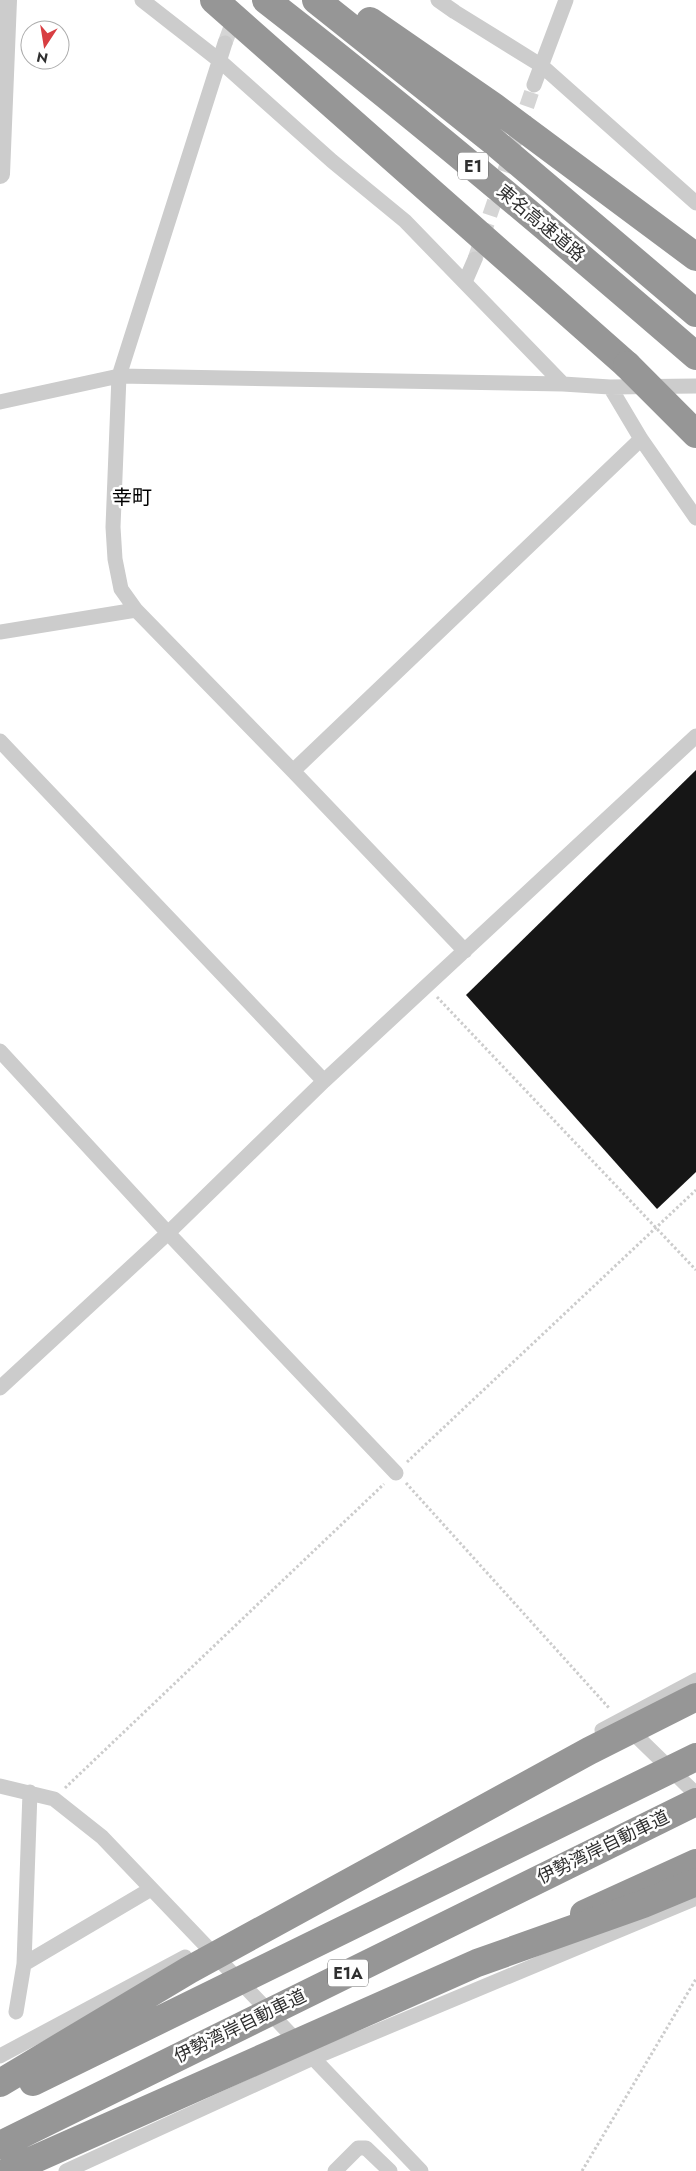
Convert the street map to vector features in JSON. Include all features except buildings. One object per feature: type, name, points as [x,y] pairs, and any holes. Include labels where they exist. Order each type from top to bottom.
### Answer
[{"type":"highway","points":[[214,0],[627,366],[696,434]]},
{"type":"highway","name":"東名高速道路","points":[[266,0],[364,76],[458,153],[696,356]]},
{"type":"highway","name":"東名高速道路","points":[[316,0],[493,141],[696,313]]},
{"type":"highway","points":[[340,0],[493,106],[696,257]]},
{"type":"highway","points":[[589,1751],[696,1686]]},
{"type":"highway","points":[[0,2083],[189,1970],[589,1751],[696,1697]]},
{"type":"highway","name":"E1A","points":[[0,2098],[696,1756]]},
{"type":"highway","name":"伊勢湾岸自動車道","points":[[0,2145],[696,1802]]},
{"type":"highway","points":[[8,2171],[696,1863]]},
{"type":"highway","points":[[476,1963],[643,1904],[696,1882]]},
{"type":"street","points":[[0,174],[7,0]]},
{"type":"street","points":[[142,0],[220,62],[332,161],[404,221],[563,384]]},
{"type":"street","points":[[438,0],[454,12],[542,66],[696,203]]},
{"type":"street","points":[[534,85],[566,0]]},
{"type":"street","points":[[225,43],[119,376],[113,527],[114,551],[121,589],[136,610],[465,951]]},
{"type":"street","points":[[465,282],[475,259]]},
{"type":"street","points":[[0,402],[119,376],[563,384],[610,387],[696,386]]},
{"type":"street","points":[[610,387],[641,439],[696,518]]},
{"type":"street","points":[[293,771],[641,439]]},
{"type":"street","points":[[0,632],[136,610]]},
{"type":"street","points":[[0,1388],[168,1233],[324,1081],[696,736]]},
{"type":"street","points":[[0,741],[324,1081]]},
{"type":"street","points":[[0,1051],[168,1233],[396,1472]]},
{"type":"street","points":[[0,2056],[696,1680]]},
{"type":"street","points":[[620,1720],[696,1794]]},
{"type":"street","points":[[0,1786],[54,1799],[102,1838],[421,2171]]},
{"type":"street","points":[[16,2012],[24,1964],[30,1792]]},
{"type":"street","points":[[24,1964],[151,1889]]},
{"type":"street","points":[[66,2171],[313,2058],[696,1898]]},
{"type":"street","points":[[335,2171],[358,2148],[366,2148],[390,2171]]},
{"type":"path","points":[[427,987],[696,1270]]},
{"type":"path","points":[[54,1799],[396,1472],[696,1190]]},
{"type":"path","points":[[396,1472],[620,1720]]},
{"type":"path","points":[[582,2171],[696,1979]]},
{"type":"tunnel","points":[[225,43],[241,0]]},
{"type":"tunnel","points":[[475,259],[534,85]]},
{"type":"district","name":"幸町","points":[[132,497]]}]
